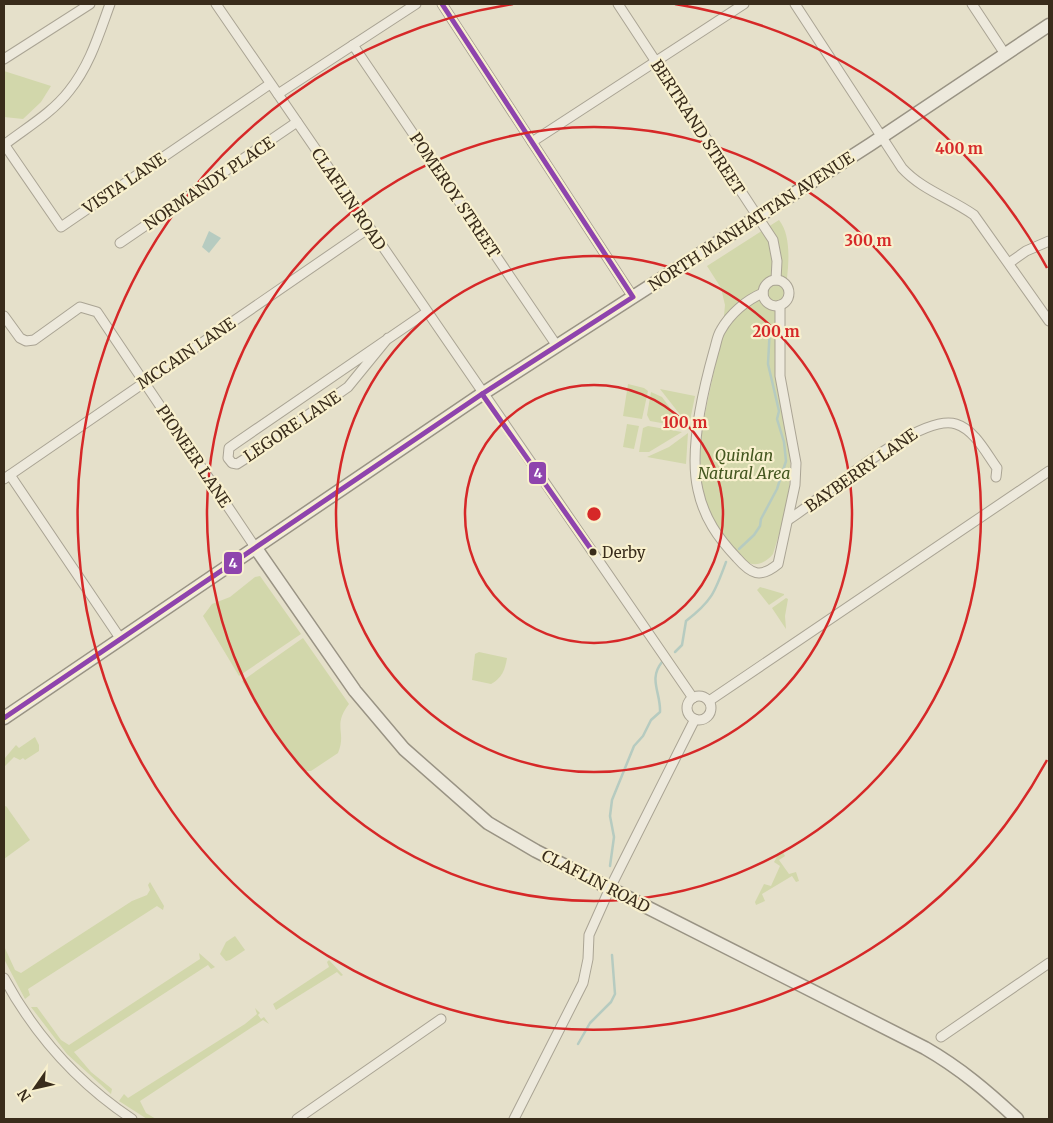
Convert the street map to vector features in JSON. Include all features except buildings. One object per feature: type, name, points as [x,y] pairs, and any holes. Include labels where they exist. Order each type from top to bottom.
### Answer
[{"type":"street","points":[[4,59],[90,4]]},
{"type":"street","points":[[4,145],[32,125],[69,91],[94,51],[110,4]]},
{"type":"street","name":"CLAFLIN ROAD","points":[[216,4],[482,394],[693,698]]},
{"type":"street","points":[[278,94],[416,4]]},
{"type":"street","points":[[442,4],[633,297]]},
{"type":"street","name":"BERTRAND STREET","points":[[618,4],[773,240],[777,261],[776,280]]},
{"type":"street","points":[[532,142],[744,4]]},
{"type":"street","points":[[795,4],[907,174],[922,186],[961,205],[974,215],[1049,321]]},
{"type":"street","points":[[972,4],[1005,54]]},
{"type":"street","name":"NORTH MANHATTAN AVENUE","points":[[4,718],[482,394],[882,136],[1049,25]]},
{"type":"street","name":"POMEROY STREET","points":[[354,45],[557,346]]},
{"type":"street","name":"VISTA LANE","points":[[4,145],[60,227],[270,84]]},
{"type":"street","name":"NORMANDY PLACE","points":[[120,243],[297,122]]},
{"type":"street","name":"MCCAIN LANE","points":[[7,477],[369,228]]},
{"type":"street","points":[[1008,263],[1026,251],[1049,241]]},
{"type":"street","points":[[763,293],[769,304],[780,305],[786,300],[788,292],[785,284],[776,280],[766,285],[763,293],[743,305],[720,330],[708,376],[695,449],[695,468],[698,491],[713,530],[747,569],[764,573],[778,564],[795,485],[796,463],[780,376],[780,305]]},
{"type":"street","name":"PIONEER LANE","points":[[4,316],[20,338],[26,341],[34,340],[80,307],[97,312],[255,547]]},
{"type":"street","name":"LEGORE LANE","points":[[388,338],[348,387],[237,464],[232,463],[228,458],[229,448],[388,338],[426,312]]},
{"type":"street","name":"BAYBERRY LANE","points":[[788,520],[886,450],[934,424],[957,424],[973,436],[997,468],[996,477]]},
{"type":"street","points":[[709,701],[1049,472]]},
{"type":"street","points":[[7,477],[120,638]]},
{"type":"street","name":"CLAFLIN ROAD","points":[[255,547],[355,691],[404,749],[488,823],[610,888],[926,1048],[952,1063],[984,1088],[1017,1119]]},
{"type":"street","points":[[700,696],[709,701],[712,707],[709,715],[704,719],[695,719],[689,714],[688,709],[693,698],[700,696]]},
{"type":"street","points":[[514,1119],[583,983],[588,959],[589,936],[610,888],[695,719]]},
{"type":"street","points":[[941,1037],[1049,963]]},
{"type":"street","points":[[4,978],[20,1007],[59,1056],[94,1091],[132,1119]]},
{"type":"street","points":[[298,1119],[441,1019]]},
{"type":"green space","points":[[4,71],[51,86],[41,102],[23,119],[4,117]]},
{"type":"green space","name":"Quinlan Natural Area","points":[[779,220],[785,232],[788,247],[788,264],[775,351],[775,365],[778,392],[789,446],[790,472],[788,496],[773,554],[759,564],[751,564],[744,559],[720,530],[706,500],[701,470],[701,438],[725,305],[721,288],[707,266]]},
{"type":"green space","points":[[628,384],[644,388],[648,391],[642,419],[623,416]]},
{"type":"green space","points":[[660,389],[695,396],[689,426]]},
{"type":"green space","points":[[651,392],[662,397],[684,427],[650,421],[647,415]]},
{"type":"green space","points":[[627,424],[639,426],[634,449],[623,447]]},
{"type":"green space","points":[[648,426],[682,432],[649,452],[639,452],[643,428]]},
{"type":"green space","points":[[688,433],[686,464],[647,457],[669,447]]},
{"type":"green space","points":[[260,576],[301,634],[239,676],[203,616],[212,604],[230,597],[255,577]]},
{"type":"green space","points":[[760,587],[784,595],[769,605],[757,590]]},
{"type":"green space","points":[[786,598],[788,599],[785,616],[786,629],[772,608]]},
{"type":"green space","points":[[303,638],[349,704],[341,718],[341,740],[338,753],[311,771],[303,771],[299,767],[242,681]]},
{"type":"green space","points":[[479,652],[507,658],[502,673],[491,684],[472,680],[475,654]]},
{"type":"green space","points":[[35,737],[39,745],[39,751],[25,760],[14,757],[4,767],[4,757],[16,745],[19,748]]},
{"type":"green space","points":[[6,806],[30,840],[4,859],[4,807]]},
{"type":"green space","points":[[783,852],[785,856],[779,860],[789,874],[796,872],[799,881],[796,882],[792,876],[762,894],[765,901],[756,905],[755,902],[764,884],[771,886],[780,866],[774,862],[779,853]]},
{"type":"green space","points":[[150,882],[164,906],[163,910],[157,906],[28,989],[30,995],[25,999],[4,959],[4,946],[15,970],[21,973],[132,901],[147,895],[150,890],[148,885]]},
{"type":"green space","points":[[235,936],[245,950],[226,961],[220,954],[226,942]]},
{"type":"green space","points":[[199,953],[215,967],[211,969],[208,965],[74,1052],[91,1072],[112,1089],[111,1094],[67,1054],[31,1007],[37,1007],[61,1040],[69,1045],[200,959]]},
{"type":"green space","points":[[329,960],[343,975],[341,976],[337,972],[276,1010],[273,1004],[329,967],[327,962]]},
{"type":"green space","points":[[255,1008],[260,1013],[258,1015],[261,1019],[264,1017],[269,1024],[263,1020],[140,1101],[146,1113],[156,1119],[147,1119],[119,1101],[124,1094],[128,1098],[245,1024],[257,1014]]},
{"type":"shaded area","points":[[209,231],[221,238],[209,253],[202,247]]},
{"type":"waterway","points":[[739,549],[754,535],[760,526],[761,519],[777,489],[786,461],[784,442],[777,419],[779,411],[768,364],[770,326]]},
{"type":"waterway","points":[[675,652],[682,645],[686,621],[702,608],[712,595],[726,562]]},
{"type":"waterway","points":[[610,866],[614,837],[610,816],[612,800],[634,746],[643,736],[651,720],[660,712],[655,680],[658,668],[662,662]]},
{"type":"waterway","points":[[578,1044],[590,1023],[611,1002],[615,994],[612,955]]},
{"type":"transit line","name":"4","points":[[4,718],[482,394],[633,297],[442,4]]},
{"type":"transit line","name":"4","points":[[482,394],[593,552]]},
{"type":"place","name":"Derby","points":[[593,552]]}]
